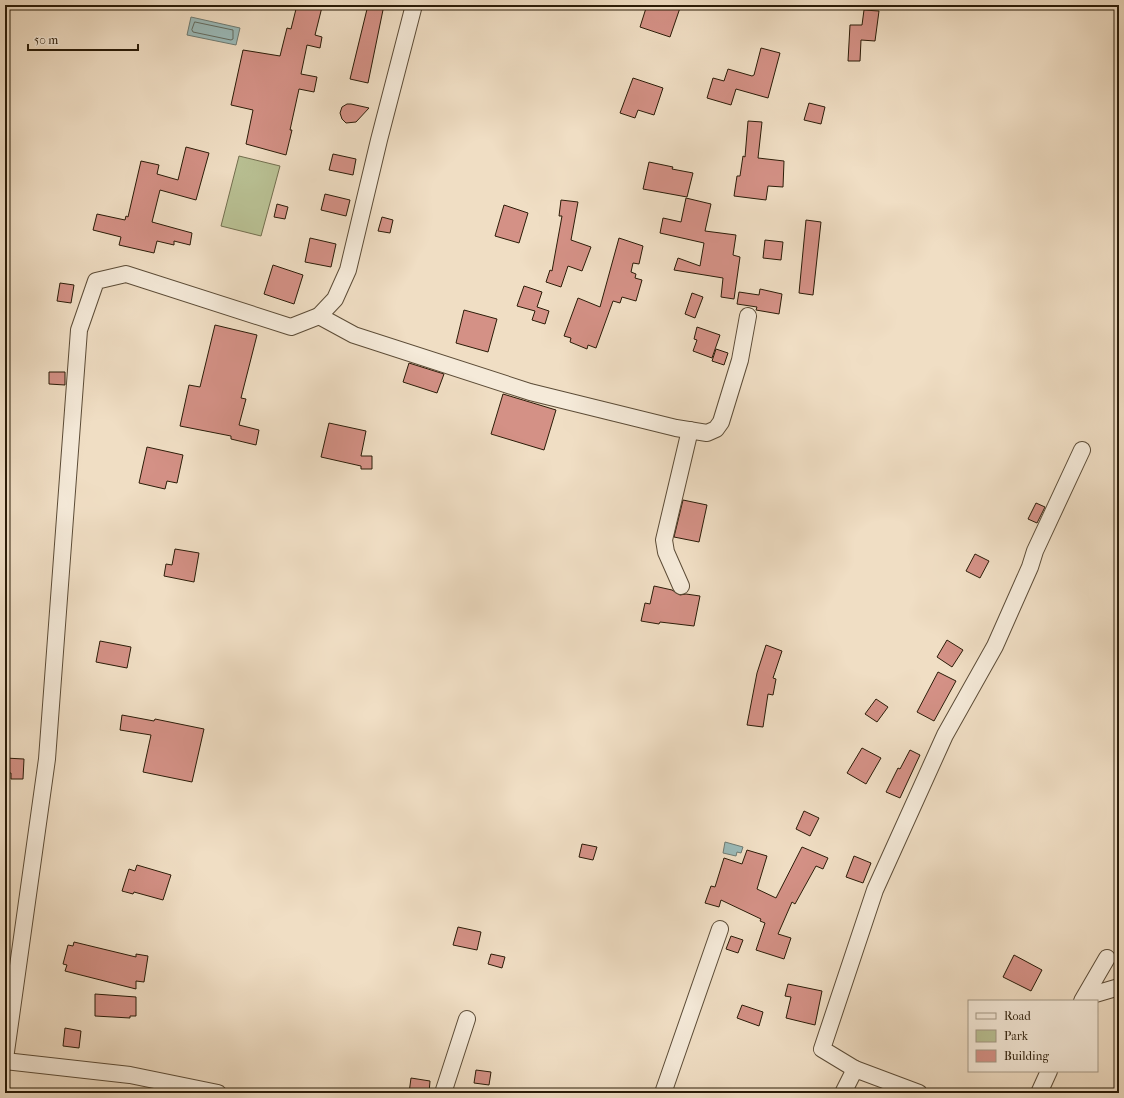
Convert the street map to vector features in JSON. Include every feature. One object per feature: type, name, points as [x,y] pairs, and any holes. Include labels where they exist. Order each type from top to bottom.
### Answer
[{"type":"street","points":[[218,1093],[130,1075],[5,1060],[47,759],[79,330],[96,281],[126,274],[291,327],[319,316],[335,299],[348,270],[379,140],[414,5]]},
{"type":"street","points":[[319,316],[354,335],[530,392],[707,433],[716,430],[721,422],[740,360],[748,316]]},
{"type":"street","points":[[681,586],[666,552],[664,540],[690,430]]},
{"type":"street","points":[[919,1093],[855,1069],[822,1049],[875,890],[945,735],[995,646],[1030,567],[1035,550],[1082,450]]},
{"type":"street","points":[[663,1093],[720,929]]},
{"type":"street","points":[[1084,999],[1107,958]]},
{"type":"street","points":[[1084,999],[1119,987]]},
{"type":"street","points":[[443,1093],[468,1019]]},
{"type":"street","points":[[844,1093],[855,1069]]},
{"type":"street","points":[[1039,1093],[1049,1072]]},
{"type":"green space","points":[[239,156],[280,166],[261,236],[221,226]]},
{"type":"water","points":[[191,17],[240,28],[236,45],[187,35]]},
{"type":"water","points":[[725,842],[743,847],[741,853],[737,852],[736,856],[723,853]]},
{"type":"building","points":[[297,5],[322,7],[315,35],[322,37],[320,48],[307,45],[301,74],[317,77],[314,92],[299,89],[286,155],[246,144],[253,110],[231,105],[243,50],[280,56],[287,28],[291,29]]},
{"type":"building","points":[[368,5],[384,5],[368,83],[350,79]]},
{"type":"building","points":[[647,5],[681,5],[670,37],[640,27]]},
{"type":"building","points":[[864,10],[879,11],[875,41],[861,40],[860,61],[848,61],[850,25],[862,25]]},
{"type":"building","points":[[761,48],[780,53],[768,98],[736,89],[731,105],[707,98],[713,78],[724,81],[728,69],[752,76],[754,75]]},
{"type":"building","points":[[633,78],[663,88],[654,115],[638,110],[635,118],[620,113]]},
{"type":"building","points":[[809,103],[825,107],[821,124],[804,120]]},
{"type":"building","points":[[347,104],[369,108],[356,122],[346,123],[342,119],[340,113],[342,107]]},
{"type":"building","points":[[748,121],[762,122],[758,158],[784,161],[783,187],[768,186],[766,200],[734,196],[737,176],[740,176],[743,156],[745,157]]},
{"type":"building","points":[[186,147],[209,153],[196,200],[160,190],[152,222],[192,233],[190,245],[174,241],[174,245],[157,241],[154,253],[119,245],[121,237],[93,230],[97,214],[125,220],[126,216],[128,217],[141,161],[159,165],[157,174],[178,180]]},
{"type":"building","points":[[333,154],[356,159],[353,175],[329,170]]},
{"type":"building","points":[[649,162],[673,167],[672,169],[693,173],[687,197],[643,189]]},
{"type":"building","points":[[325,194],[350,200],[346,216],[321,210]]},
{"type":"building","points":[[686,198],[711,204],[705,231],[736,235],[733,255],[740,257],[734,299],[721,297],[723,278],[674,270],[678,258],[700,266],[704,243],[660,233],[663,218],[681,222]]},
{"type":"building","points":[[561,200],[578,202],[571,240],[591,247],[582,271],[568,266],[561,287],[546,282],[550,270],[552,271],[562,216],[559,216]]},
{"type":"building","points":[[277,204],[288,207],[285,219],[274,217]]},
{"type":"building","points":[[504,205],[528,213],[519,243],[495,236]]},
{"type":"building","points":[[382,217],[393,220],[390,233],[378,231]]},
{"type":"building","points":[[806,220],[821,222],[813,295],[799,293]]},
{"type":"building","points":[[310,238],[336,244],[331,267],[305,262]]},
{"type":"building","points":[[619,238],[643,246],[639,264],[633,263],[631,272],[636,274],[635,278],[642,280],[636,301],[622,297],[620,303],[613,301],[596,348],[588,345],[587,349],[570,342],[571,338],[564,336],[578,298],[600,307]]},
{"type":"building","points":[[765,240],[783,242],[781,260],[763,258]]},
{"type":"building","points":[[273,265],[303,275],[294,304],[264,294]]},
{"type":"building","points":[[60,283],[74,285],[71,303],[57,301]]},
{"type":"building","points":[[524,286],[542,292],[537,307],[549,311],[545,324],[532,320],[535,311],[517,306]]},
{"type":"building","points":[[760,289],[782,294],[779,314],[756,310],[757,307],[737,304],[739,292],[759,295]]},
{"type":"building","points":[[692,293],[703,297],[695,318],[685,314]]},
{"type":"building","points":[[464,310],[497,319],[488,352],[456,343]]},
{"type":"building","points":[[215,325],[257,335],[241,398],[246,399],[239,425],[259,430],[256,445],[231,439],[231,436],[180,426],[189,385],[200,387]]},
{"type":"building","points":[[697,327],[720,335],[712,358],[693,351],[697,340],[694,339]]},
{"type":"building","points":[[716,349],[728,353],[724,365],[712,361]]},
{"type":"building","points":[[409,363],[444,374],[437,393],[403,382]]},
{"type":"building","points":[[49,372],[65,372],[65,385],[49,384]]},
{"type":"building","points":[[503,394],[556,410],[544,450],[491,434]]},
{"type":"building","points":[[329,423],[366,431],[361,456],[372,456],[372,469],[361,469],[361,466],[321,457]]},
{"type":"building","points":[[147,447],[183,455],[177,483],[167,481],[165,489],[139,483]]},
{"type":"building","points":[[683,500],[707,505],[699,542],[674,537]]},
{"type":"building","points":[[1036,503],[1045,507],[1037,523],[1028,519]]},
{"type":"building","points":[[175,549],[199,553],[194,582],[164,576],[166,564],[172,565]]},
{"type":"building","points":[[975,554],[989,561],[980,578],[966,571]]},
{"type":"building","points":[[654,586],[672,590],[680,595],[686,594],[700,596],[694,626],[660,622],[659,624],[641,621],[645,603],[650,604]]},
{"type":"building","points":[[947,640],[963,650],[952,667],[937,657]]},
{"type":"building","points":[[100,641],[131,647],[127,668],[96,662]]},
{"type":"building","points":[[766,645],[782,651],[773,678],[776,679],[773,695],[768,694],[763,727],[747,725],[757,673]]},
{"type":"building","points":[[938,672],[956,681],[934,721],[917,712]]},
{"type":"building","points":[[876,699],[888,707],[877,722],[865,714]]},
{"type":"building","points":[[122,715],[154,721],[155,719],[204,729],[192,782],[143,772],[151,735],[120,730]]},
{"type":"building","points":[[862,748],[881,758],[866,784],[847,773]]},
{"type":"building","points":[[910,750],[920,755],[900,798],[886,792],[898,768],[900,769]]},
{"type":"building","points":[[5,758],[24,759],[23,779],[11,779],[11,773],[5,773]]},
{"type":"building","points":[[804,811],[819,818],[810,836],[796,829]]},
{"type":"building","points":[[582,844],[597,847],[593,860],[579,857]]},
{"type":"building","points":[[802,847],[828,858],[823,869],[816,866],[795,904],[792,902],[778,934],[791,938],[784,959],[756,950],[765,923],[760,921],[761,919],[721,900],[719,907],[705,903],[711,886],[715,887],[724,858],[742,864],[747,850],[767,856],[757,889],[776,898]]},
{"type":"building","points":[[854,856],[871,863],[863,883],[846,877]]},
{"type":"building","points":[[137,865],[171,875],[163,900],[134,892],[133,894],[122,891],[129,869],[135,871]]},
{"type":"building","points":[[458,927],[481,932],[477,950],[453,945]]},
{"type":"building","points":[[731,936],[743,940],[738,953],[726,949]]},
{"type":"building","points":[[74,942],[136,957],[136,954],[148,956],[144,982],[136,981],[136,989],[65,971],[67,965],[63,964],[68,945],[73,946]]},
{"type":"building","points":[[491,954],[505,957],[502,968],[488,964]]},
{"type":"building","points":[[1014,955],[1042,970],[1031,991],[1003,977]]},
{"type":"building","points":[[788,984],[822,991],[815,1025],[786,1018],[791,997],[785,996]]},
{"type":"building","points":[[95,994],[136,997],[136,1016],[130,1016],[130,1018],[95,1016]]},
{"type":"building","points":[[742,1005],[763,1012],[759,1026],[737,1018]]},
{"type":"building","points":[[65,1028],[81,1031],[79,1048],[63,1046]]},
{"type":"building","points":[[476,1070],[491,1072],[489,1085],[474,1083]]},
{"type":"building","points":[[411,1078],[430,1081],[429,1093],[409,1093]]}]
